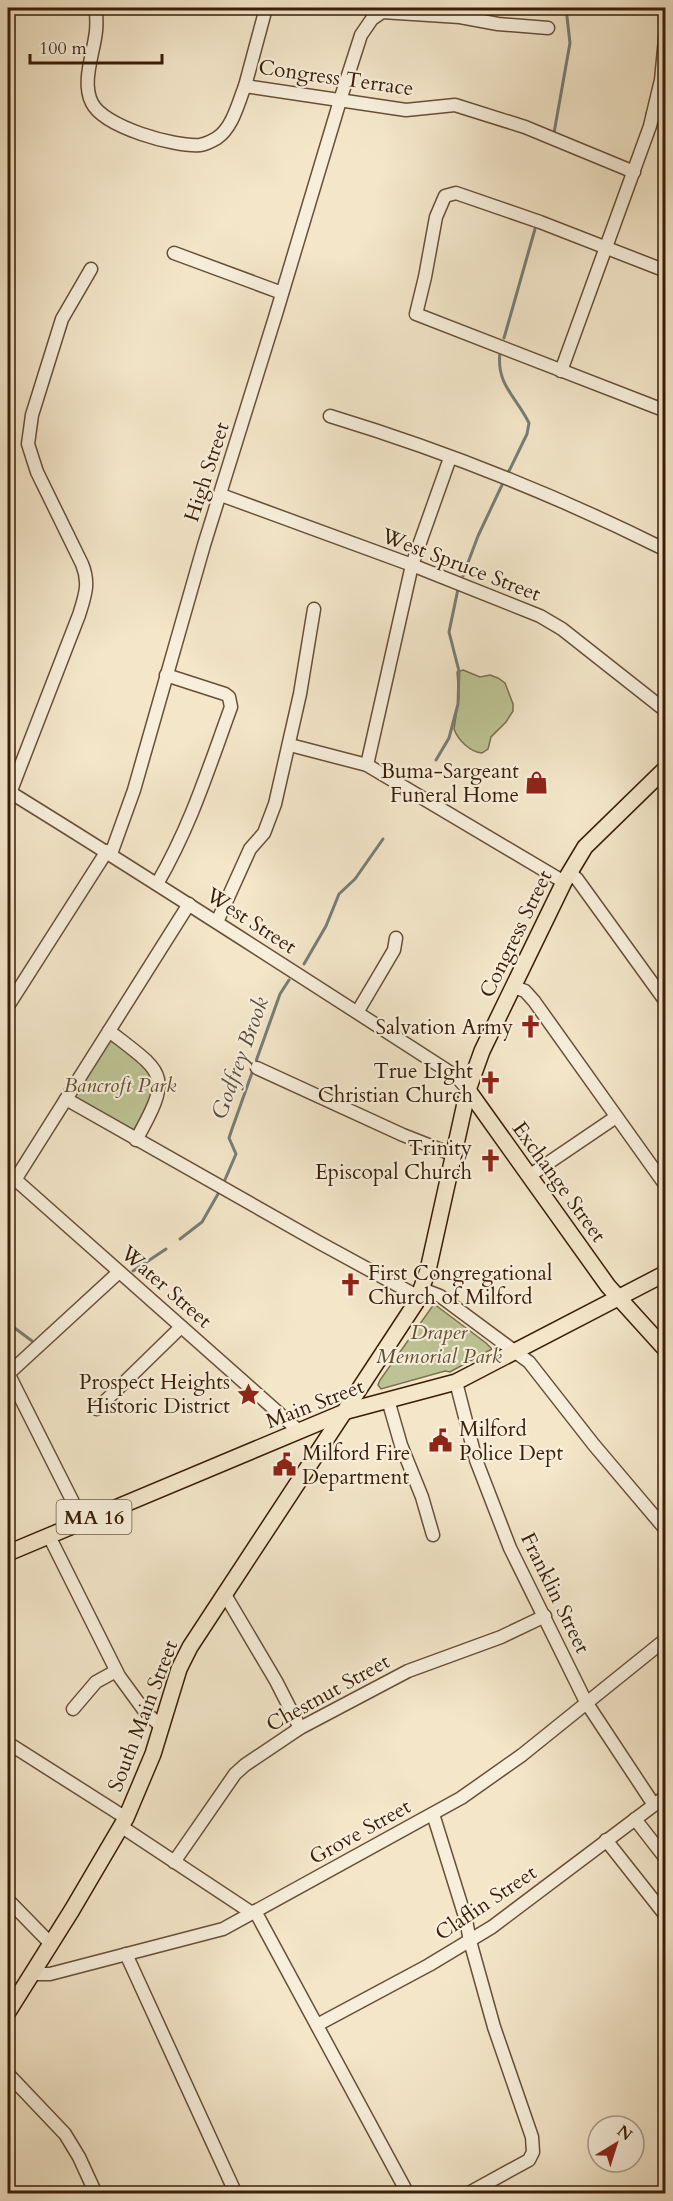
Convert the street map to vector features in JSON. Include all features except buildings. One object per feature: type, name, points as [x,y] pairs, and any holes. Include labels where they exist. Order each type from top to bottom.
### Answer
[{"type":"main road","name":"Congress Street","points":[[346,1410],[421,1293],[468,1090],[482,1051],[566,877],[585,847],[600,830],[666,768]]},
{"type":"main road","name":"Exchange Street","points":[[468,1090],[618,1297],[666,1350]]},
{"type":"main road","name":"Main Street","points":[[8,1554],[346,1410],[456,1382],[666,1273]]},
{"type":"main road","name":"South Main Street","points":[[8,2012],[124,1822],[151,1760],[179,1669],[190,1647],[346,1410]]},
{"type":"street","points":[[96,8],[96,29],[87,91],[96,110],[118,124],[184,145],[203,145],[219,137],[226,129],[245,86]]},
{"type":"street","name":"Congress Terrace","points":[[266,8],[245,86],[405,110],[455,105],[525,127],[634,172]]},
{"type":"street","name":"High Street","points":[[8,1006],[12,989],[109,853],[134,790],[166,675],[362,35],[376,16],[382,12],[464,13]]},
{"type":"street","points":[[464,13],[498,24],[548,28]]},
{"type":"street","points":[[561,371],[634,172],[652,114],[661,80],[666,28]]},
{"type":"street","points":[[652,114],[666,119]]},
{"type":"street","points":[[666,271],[540,222],[456,193],[446,196],[435,216],[416,314],[666,411]]},
{"type":"street","points":[[174,253],[282,293]]},
{"type":"street","points":[[9,792],[80,615],[87,585],[87,575],[37,472],[28,444],[32,415],[62,319],[91,269]]},
{"type":"street","points":[[330,416],[380,431],[595,515],[666,550]]},
{"type":"street","points":[[367,765],[411,565],[450,458]]},
{"type":"street","name":"West Spruce Street","points":[[221,495],[546,618],[666,711]]},
{"type":"street","points":[[217,922],[250,849],[264,833],[268,824],[290,744],[311,637],[314,609]]},
{"type":"street","points":[[157,884],[182,839],[198,802],[231,707],[229,697],[225,694],[166,675]]},
{"type":"street","points":[[290,744],[367,765],[566,877],[577,879],[666,1002]]},
{"type":"street","name":"West Street","points":[[9,792],[358,1011],[457,1077],[468,1090]]},
{"type":"street","points":[[11,1177],[66,1099],[189,904]]},
{"type":"street","points":[[358,1011],[394,950],[396,938]]},
{"type":"street","points":[[514,987],[525,991],[534,1000],[666,1186]]},
{"type":"street","points":[[109,1030],[149,1062],[159,1080],[158,1096],[136,1140]]},
{"type":"street","points":[[257,1068],[403,1135],[454,1155]]},
{"type":"street","points":[[66,1099],[136,1140],[421,1293],[440,1296],[529,1362],[594,1445],[666,1530]]},
{"type":"street","points":[[529,1176],[616,1117]]},
{"type":"street","name":"Water Street","points":[[11,1177],[299,1431]]},
{"type":"street","points":[[84,1522],[8,1373],[119,1272]]},
{"type":"street","points":[[97,1409],[182,1326]]},
{"type":"street","name":"Franklin Street","points":[[456,1382],[476,1460],[510,1548],[586,1702],[654,1804]]},
{"type":"street","points":[[388,1400],[401,1445],[422,1497],[433,1535]]},
{"type":"street","points":[[50,1536],[116,1671],[133,1698],[161,1726]]},
{"type":"street","points":[[225,1593],[276,1681],[300,1728]]},
{"type":"street","name":"Chestnut Street","points":[[174,1862],[235,1773],[300,1728],[408,1671],[501,1637],[545,1616]]},
{"type":"street","name":"Grove Street","points":[[32,1974],[46,1974],[217,1931],[254,1912],[433,1814],[494,1776],[666,1640]]},
{"type":"street","points":[[73,1709],[96,1683],[116,1671]]},
{"type":"street","points":[[8,1744],[124,1822],[174,1862],[254,1912],[408,2193]]},
{"type":"street","name":"Claflin Street","points":[[317,2025],[492,1927],[666,1796]]},
{"type":"street","points":[[433,1814],[466,1920],[497,2035],[532,2137],[532,2154],[529,2160],[467,2193]]},
{"type":"street","points":[[635,1819],[666,1859]]},
{"type":"street","points":[[606,1840],[666,1916]]},
{"type":"street","points":[[8,1900],[51,1944]]},
{"type":"street","points":[[126,1954],[236,2193]]},
{"type":"street","points":[[8,2074],[65,2134],[96,2193]]},
{"type":"green space","points":[[463,670],[480,677],[490,675],[498,678],[505,683],[513,704],[513,711],[491,737],[488,749],[482,753],[465,745],[454,729],[459,697],[457,672]]},
{"type":"green space","name":"Bancroft Park","points":[[113,1040],[149,1068],[155,1089],[133,1132],[76,1098],[75,1095],[108,1041]]},
{"type":"green space","name":"Draper Memorial Park","points":[[434,1304],[492,1349],[450,1372],[445,1371],[381,1389],[378,1385],[380,1380]]},
{"type":"waterway","name":"Godfrey Brook","points":[[554,133],[570,43],[566,8]]},
{"type":"waterway","name":"Godfrey Brook","points":[[504,338],[535,229]]},
{"type":"waterway","name":"Godfrey Brook","points":[[500,352],[504,382],[529,423],[527,434],[509,471]]},
{"type":"waterway","name":"Godfrey Brook","points":[[463,576],[478,536],[502,485]]},
{"type":"waterway","name":"Godfrey Brook","points":[[436,760],[449,738],[458,704],[459,671],[449,632],[458,589]]},
{"type":"waterway","name":"Godfrey Brook","points":[[304,964],[326,926],[339,894],[355,879],[383,839]]},
{"type":"waterway","name":"Godfrey Brook","points":[[255,1064],[280,994],[289,980]]},
{"type":"waterway","name":"Godfrey Brook","points":[[224,1182],[236,1154],[229,1138],[253,1070]]},
{"type":"waterway","name":"Godfrey Brook","points":[[180,1239],[202,1222],[218,1194]]},
{"type":"waterway","name":"Godfrey Brook","points":[[133,1271],[166,1249]]},
{"type":"waterway","name":"Godfrey Brook","points":[[8,1323],[32,1341]]},
{"type":"place","name":"Buma-Sargeant Funeral Home","points":[[537,783]]},
{"type":"place","name":"Salvation Army","points":[[531,1027]]},
{"type":"place","name":"True LIght Christian Church","points":[[491,1083]]},
{"type":"place","name":"Trinity Episcopal Church","points":[[490,1160]]},
{"type":"place","name":"First Congregational Church of Milford","points":[[350,1285]]},
{"type":"place","name":"Prospect Heights Historic District","points":[[248,1394]]},
{"type":"place","name":"Milford Police Dept","points":[[441,1441]]},
{"type":"place","name":"Milford Fire Department","points":[[284,1465]]}]
